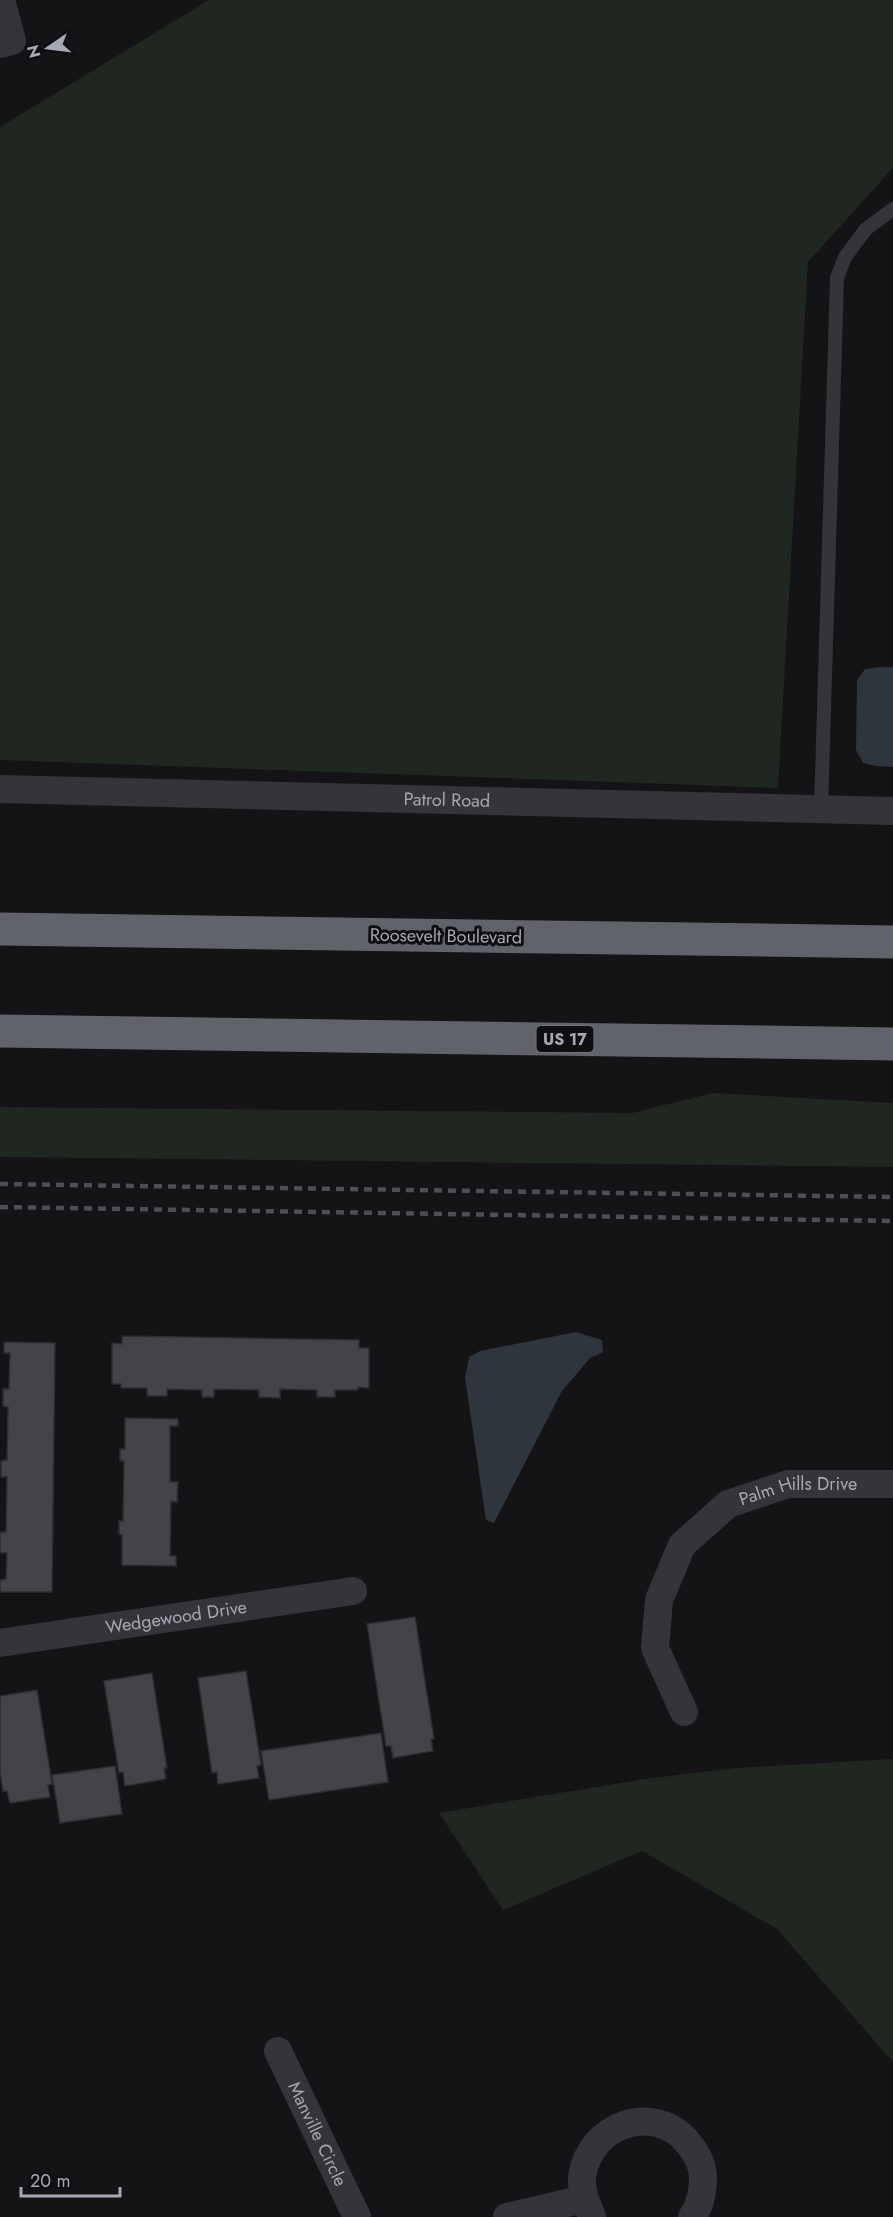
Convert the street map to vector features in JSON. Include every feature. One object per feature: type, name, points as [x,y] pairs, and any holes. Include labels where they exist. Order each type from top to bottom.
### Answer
[{"type":"highway","name":"Roosevelt Boulevard","points":[[0,929],[893,942]]},
{"type":"highway","name":"US 17","points":[[0,1030],[893,1044]]},
{"type":"street","points":[[0,44],[12,41],[2,0]]},
{"type":"street","name":"Patrol Road","points":[[0,789],[893,811]]},
{"type":"street","name":"Palm Hills Drive","points":[[684,1712],[655,1648],[659,1600],[682,1545],[728,1504],[788,1484],[893,1484]]},
{"type":"street","name":"Wedgewood Drive","points":[[0,1643],[353,1591]]},
{"type":"street","name":"Manville Circle","points":[[278,2051],[357,2217]]},
{"type":"street","points":[[507,2217],[588,2208],[582,2179],[586,2160],[596,2143],[611,2130],[629,2123],[648,2122],[667,2126],[684,2137],[696,2152],[703,2170],[703,2192],[697,2211],[692,2217]]},
{"type":"lane","points":[[821,809],[837,278],[845,257],[866,229],[893,209]]},
{"type":"shaded area","points":[[209,0],[893,0],[893,168],[808,262],[778,788],[0,760],[0,127]]},
{"type":"shaded area","points":[[893,667],[893,767],[863,763],[856,750],[857,680],[865,669]]},
{"type":"shaded area","points":[[713,1093],[893,1103],[893,1167],[0,1157],[0,1107],[632,1113]]},
{"type":"shaded area","points":[[576,1332],[602,1340],[603,1352],[590,1358],[562,1391],[494,1523],[486,1520],[465,1378],[469,1357],[480,1351]]},
{"type":"shaded area","points":[[893,1759],[893,2062],[777,1929],[642,1851],[503,1910],[439,1813],[645,1779],[736,1768]]},
{"type":"building","points":[[122,1336],[359,1340],[359,1348],[369,1348],[369,1388],[335,1390],[335,1397],[317,1397],[317,1390],[280,1389],[280,1398],[259,1397],[259,1390],[214,1389],[214,1397],[202,1397],[202,1390],[167,1389],[167,1396],[147,1396],[147,1388],[121,1388],[121,1384],[112,1384],[112,1343],[122,1344]]},
{"type":"building","points":[[4,1342],[55,1343],[52,1592],[0,1592],[0,1580],[6,1579],[7,1553],[0,1553],[0,1532],[6,1532],[7,1477],[1,1477],[1,1461],[7,1460],[8,1407],[3,1406],[3,1389],[9,1389],[10,1353],[4,1353]]},
{"type":"building","points":[[125,1418],[178,1419],[178,1426],[170,1426],[170,1482],[178,1482],[177,1502],[171,1501],[170,1556],[176,1556],[176,1566],[122,1565],[122,1535],[119,1534],[119,1521],[123,1521],[124,1461],[120,1461],[120,1449],[125,1449]]},
{"type":"building","points":[[415,1617],[434,1739],[431,1739],[433,1751],[393,1758],[391,1746],[386,1746],[367,1624]]},
{"type":"building","points":[[246,1671],[261,1765],[257,1766],[259,1778],[218,1784],[217,1772],[212,1773],[198,1678]]},
{"type":"building","points":[[152,1673],[167,1768],[164,1768],[166,1779],[125,1786],[123,1772],[119,1773],[104,1681]]},
{"type":"building","points":[[37,1690],[52,1784],[48,1785],[50,1797],[10,1803],[7,1791],[3,1791],[0,1772],[0,1696]]},
{"type":"building","points":[[381,1733],[388,1782],[269,1800],[261,1751]]},
{"type":"building","points":[[115,1766],[122,1814],[60,1823],[52,1775]]},
{"type":"railway","points":[[0,1184],[893,1197]]},
{"type":"railway","points":[[0,1207],[893,1221]]}]
